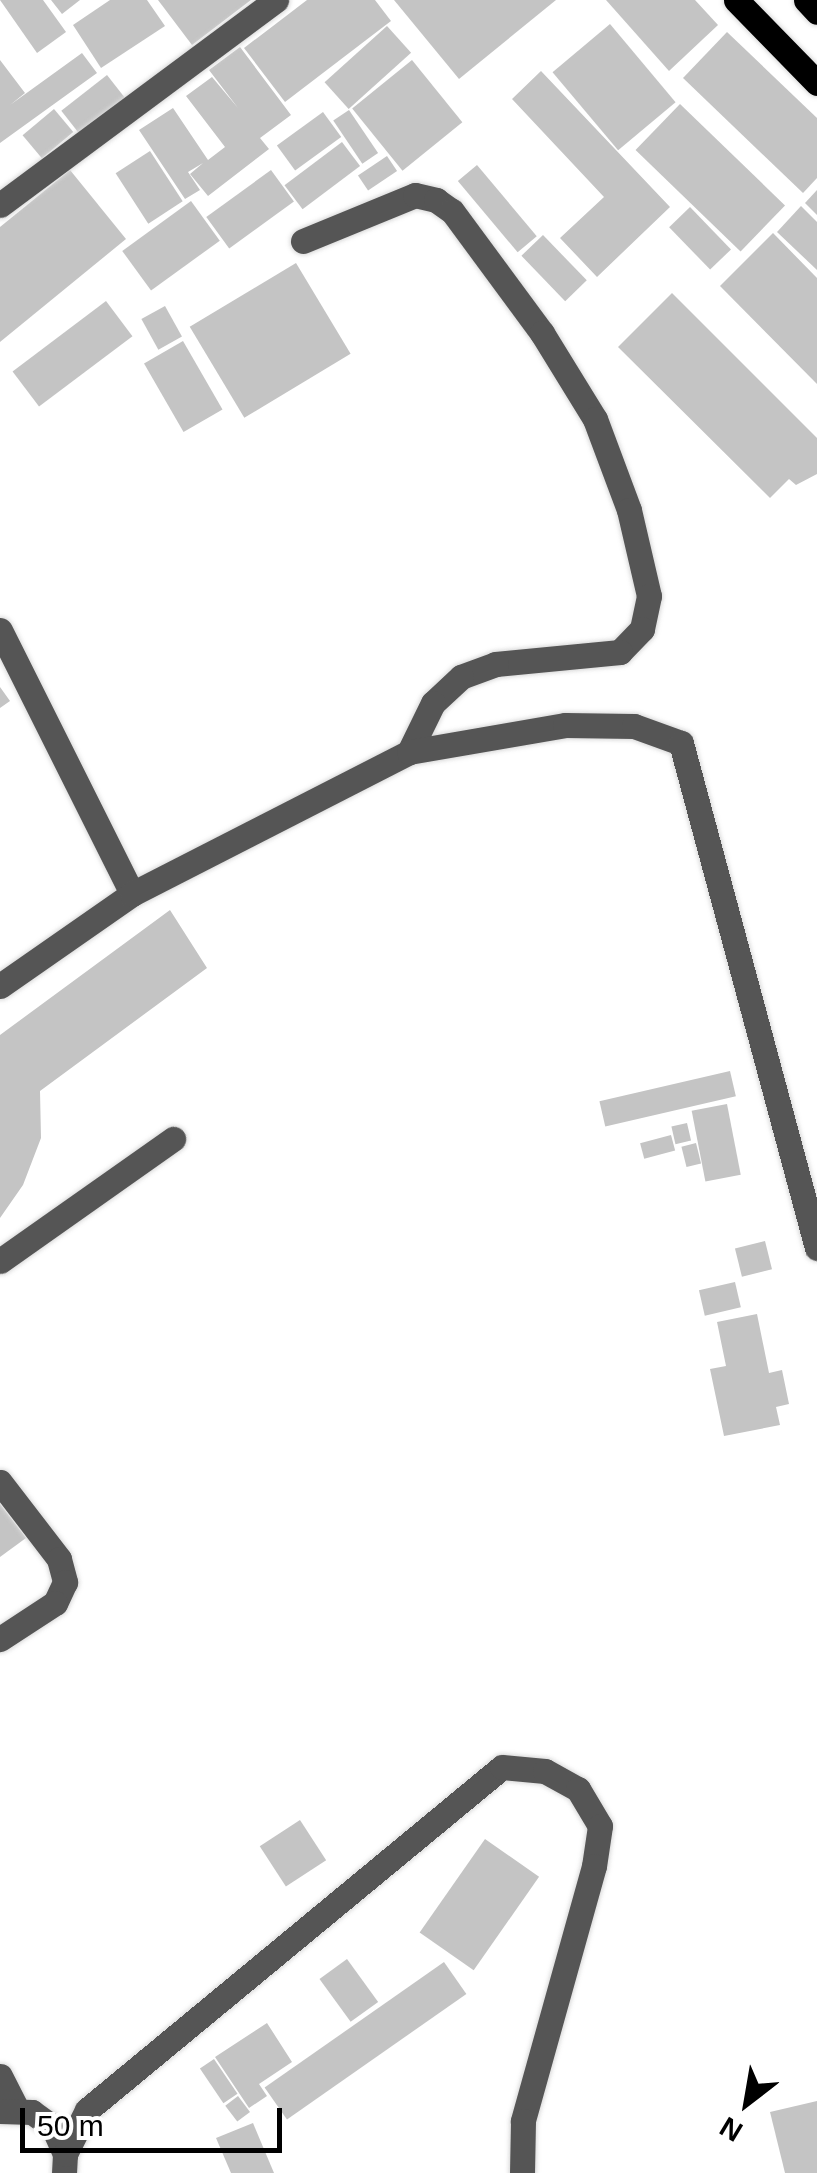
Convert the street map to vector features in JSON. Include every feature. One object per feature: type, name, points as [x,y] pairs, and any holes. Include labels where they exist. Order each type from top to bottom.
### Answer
[{"type":"main road","points":[[736,0],[817,83]]},
{"type":"main road","points":[[806,0],[817,12]]},
{"type":"street","points":[[0,205],[276,0]]},
{"type":"street","points":[[302,241],[415,195],[436,200],[452,211],[542,333],[595,419],[630,510],[650,596],[642,630],[620,652],[496,664],[461,677],[433,703],[408,752]]},
{"type":"street","points":[[0,630],[132,894]]},
{"type":"street","points":[[0,986],[132,894],[408,752],[565,725],[634,726],[681,744],[817,1248]]},
{"type":"street","points":[[0,1262],[173,1139]]},
{"type":"street","points":[[0,1482],[58,1560],[65,1582],[54,1603],[0,1639]]},
{"type":"street","points":[[64,2163],[87,2110],[502,1767],[545,1771],[578,1790],[600,1826],[594,1866],[523,2121],[522,2173]]},
{"type":"street","points":[[0,2076],[8,2110],[42,2118],[87,2110]]},
{"type":"street","points":[[42,2118],[53,2127],[64,2163]]},
{"type":"building","points":[[0,0],[43,0],[66,32],[37,53]]},
{"type":"building","points":[[51,0],[80,0],[62,14]]},
{"type":"building","points":[[110,0],[147,0],[165,26],[101,68],[73,25]]},
{"type":"building","points":[[158,0],[251,0],[192,45]]},
{"type":"building","points":[[307,0],[375,0],[391,21],[285,102],[244,48]]},
{"type":"building","points":[[394,0],[556,0],[459,79]]},
{"type":"building","points":[[606,0],[695,0],[718,25],[669,71]]},
{"type":"building","points":[[610,24],[676,102],[618,150],[553,72]]},
{"type":"building","points":[[387,26],[411,53],[349,109],[325,82]]},
{"type":"building","points":[[727,32],[817,118],[817,178],[803,193],[683,78]]},
{"type":"building","points":[[240,47],[291,115],[260,138],[269,149],[208,196],[190,174],[203,163],[188,172],[200,190],[185,199],[139,130],[173,108],[208,160],[225,147],[186,96],[212,77],[238,108],[209,70]]},
{"type":"building","points":[[82,53],[97,73],[0,143],[0,60],[25,93],[10,105]]},
{"type":"building","points":[[412,60],[462,122],[403,171],[352,108]]},
{"type":"building","points":[[541,71],[670,207],[597,277],[560,238],[604,197],[512,99]]},
{"type":"building","points":[[107,75],[125,98],[79,134],[61,111]]},
{"type":"building","points":[[680,104],[785,205],[741,251],[636,150]]},
{"type":"building","points":[[54,109],[73,132],[42,158],[23,135]]},
{"type":"building","points":[[349,110],[378,153],[362,164],[333,121]]},
{"type":"building","points":[[323,112],[341,137],[295,171],[277,146]]},
{"type":"building","points":[[342,142],[360,166],[303,209],[284,185]]},
{"type":"building","points":[[150,151],[183,201],[148,224],[116,173]]},
{"type":"building","points":[[387,156],[397,171],[368,190],[358,176]]},
{"type":"building","points":[[477,165],[537,236],[518,252],[458,181]]},
{"type":"building","points":[[70,170],[126,239],[0,342],[0,227]]},
{"type":"building","points":[[271,170],[294,202],[229,249],[206,217]]},
{"type":"building","points":[[817,190],[817,215],[805,203]]},
{"type":"building","points":[[191,201],[220,241],[151,291],[122,251]]},
{"type":"building","points":[[801,206],[817,222],[817,270],[777,232]]},
{"type":"building","points":[[690,207],[731,249],[710,270],[669,227]]},
{"type":"building","points":[[773,233],[817,278],[817,384],[720,286]]},
{"type":"building","points":[[543,235],[587,280],[565,301],[521,256]]},
{"type":"building","points":[[296,263],[351,354],[244,418],[190,327]]},
{"type":"building","points":[[672,293],[817,438],[817,474],[796,485],[789,479],[770,498],[618,347]]},
{"type":"building","points":[[106,301],[132,336],[39,407],[13,371]]},
{"type":"building","points":[[165,306],[182,337],[158,350],[141,319]]},
{"type":"building","points":[[183,341],[223,409],[184,432],[144,364]]},
{"type":"building","points":[[0,687],[10,701],[0,708]]},
{"type":"building","points":[[170,910],[207,968],[40,1091],[41,1138],[23,1185],[0,1218],[0,1035]]},
{"type":"building","points":[[730,1071],[736,1096],[605,1126],[599,1101]]},
{"type":"building","points":[[727,1104],[741,1175],[705,1182],[692,1111]]},
{"type":"building","points":[[687,1123],[691,1141],[675,1144],[671,1127]]},
{"type":"building","points":[[671,1135],[675,1150],[644,1159],[640,1143]]},
{"type":"building","points":[[696,1143],[701,1163],[687,1167],[681,1147]]},
{"type":"building","points":[[765,1241],[772,1269],[742,1277],[735,1248]]},
{"type":"building","points":[[735,1282],[741,1307],[705,1316],[699,1290]]},
{"type":"building","points":[[757,1314],[769,1373],[782,1370],[789,1404],[776,1407],[780,1425],[724,1436],[710,1369],[726,1366],[717,1322]]},
{"type":"building","points":[[0,1504],[26,1538],[0,1557]]},
{"type":"building","points":[[300,1820],[326,1860],[286,1886],[260,1846]]},
{"type":"building","points":[[485,1839],[539,1877],[474,1970],[420,1932]]},
{"type":"building","points":[[347,1959],[378,2002],[351,2022],[319,1979]]},
{"type":"building","points":[[444,1962],[466,1994],[287,2120],[265,2088]]},
{"type":"building","points":[[267,2023],[292,2062],[259,2084],[267,2096],[249,2108],[215,2057]]},
{"type":"building","points":[[214,2059],[237,2094],[223,2103],[200,2069]]},
{"type":"building","points":[[238,2096],[250,2112],[237,2122],[225,2106]]},
{"type":"building","points":[[817,2101],[817,2173],[785,2173],[770,2112]]},
{"type":"building","points":[[253,2123],[274,2173],[231,2173],[216,2138]]}]
